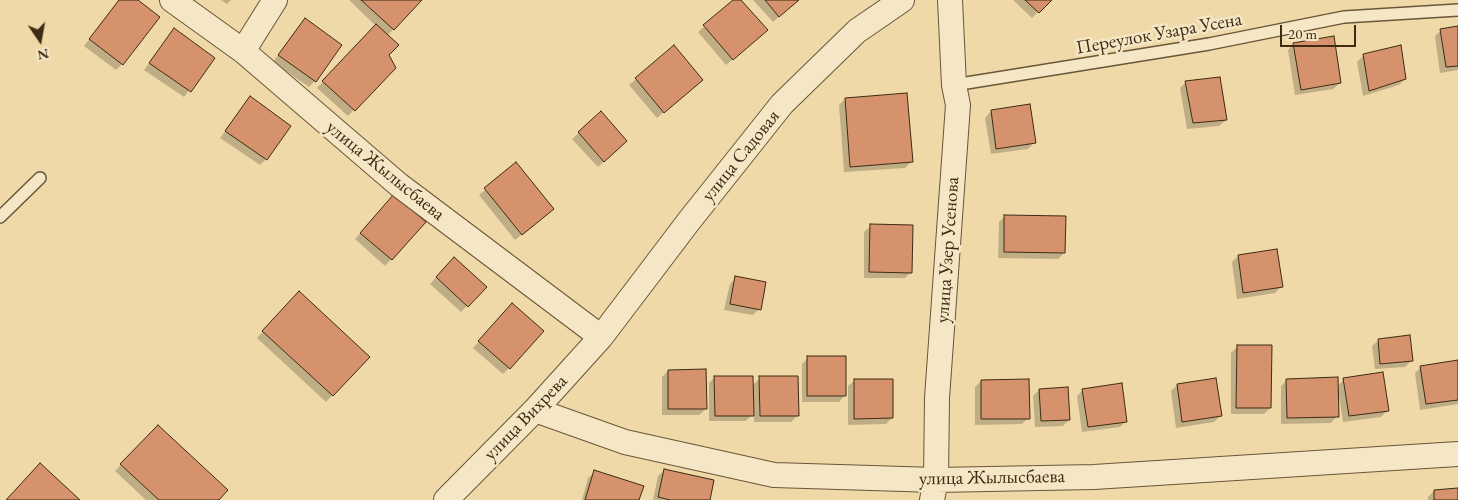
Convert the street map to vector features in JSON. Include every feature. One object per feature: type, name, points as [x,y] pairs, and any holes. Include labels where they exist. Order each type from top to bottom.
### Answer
[{"type":"street","name":"улица Жылысбаева","points":[[172,0],[243,51],[399,186],[602,336]]},
{"type":"street","points":[[243,51],[275,0]]},
{"type":"street","name":"улица Садовая","points":[[602,336],[689,221],[782,104],[857,31],[902,0]]},
{"type":"street","name":"улица Узер Усенова","points":[[934,490],[938,398],[958,105],[954,85],[950,0]]},
{"type":"street","name":"улица Вихрева","points":[[446,500],[535,410],[602,336]]},
{"type":"street","name":"улица Жылысбаева","points":[[535,410],[625,442],[774,475],[934,490],[1094,477],[1458,454]]},
{"type":"lane","name":"Переулок Узара Усена","points":[[954,85],[1209,44],[1344,17],[1458,10]]},
{"type":"lane","points":[[0,216],[40,178]]},
{"type":"building","points":[[119,0],[138,0],[160,17],[123,65],[89,39]]},
{"type":"building","points":[[361,0],[422,0],[394,30]]},
{"type":"building","points":[[733,0],[741,0],[768,30],[733,60],[703,25]]},
{"type":"building","points":[[765,0],[799,0],[779,17]]},
{"type":"building","points":[[1025,0],[1052,0],[1039,13]]},
{"type":"building","points":[[305,18],[342,45],[316,82],[278,55]]},
{"type":"building","points":[[376,24],[399,45],[389,55],[396,68],[355,111],[322,81]]},
{"type":"building","points":[[1458,26],[1458,66],[1446,67],[1440,29]]},
{"type":"building","points":[[174,28],[215,58],[191,92],[149,63]]},
{"type":"building","points":[[1334,36],[1341,83],[1301,90],[1293,43]]},
{"type":"building","points":[[674,45],[703,80],[664,113],[635,78]]},
{"type":"building","points":[[1401,45],[1406,79],[1369,91],[1363,54]]},
{"type":"building","points":[[1220,77],[1227,120],[1193,123],[1185,81]]},
{"type":"building","points":[[907,93],[913,162],[850,167],[845,98]]},
{"type":"building","points":[[250,96],[291,126],[267,160],[225,131]]},
{"type":"building","points":[[1030,104],[1036,143],[996,149],[991,110]]},
{"type":"building","points":[[601,111],[627,141],[604,162],[578,132]]},
{"type":"building","points":[[516,162],[554,209],[522,235],[484,188]]},
{"type":"building","points":[[394,194],[426,222],[392,260],[360,233]]},
{"type":"building","points":[[1004,215],[1066,216],[1065,253],[1004,252]]},
{"type":"building","points":[[870,224],[913,225],[912,273],[869,272]]},
{"type":"building","points":[[1277,249],[1283,287],[1243,293],[1238,255]]},
{"type":"building","points":[[454,257],[487,287],[468,307],[436,277]]},
{"type":"building","points":[[735,276],[766,282],[761,310],[730,304]]},
{"type":"building","points":[[299,291],[370,357],[333,396],[262,331]]},
{"type":"building","points":[[512,303],[544,331],[510,369],[478,341]]},
{"type":"building","points":[[1410,335],[1413,361],[1380,364],[1378,339]]},
{"type":"building","points":[[1237,345],[1272,345],[1271,408],[1236,408]]},
{"type":"building","points":[[807,356],[846,356],[846,396],[807,396]]},
{"type":"building","points":[[1458,360],[1458,400],[1426,404],[1420,366]]},
{"type":"building","points":[[706,369],[707,409],[668,409],[668,370]]},
{"type":"building","points":[[1383,372],[1389,411],[1349,416],[1343,378]]},
{"type":"building","points":[[714,376],[753,376],[754,416],[715,416]]},
{"type":"building","points":[[759,376],[798,376],[799,416],[760,416]]},
{"type":"building","points":[[1338,377],[1339,417],[1287,418],[1286,379]]},
{"type":"building","points":[[1216,378],[1222,416],[1182,422],[1177,384]]},
{"type":"building","points":[[854,379],[893,379],[893,418],[854,419]]},
{"type":"building","points":[[1029,379],[1030,419],[981,419],[981,380]]},
{"type":"building","points":[[1122,383],[1127,422],[1088,427],[1082,389]]},
{"type":"building","points":[[1068,387],[1070,420],[1041,421],[1039,389]]},
{"type":"building","points":[[158,425],[228,490],[219,500],[159,500],[120,464]]},
{"type":"building","points":[[40,463],[80,500],[6,500]]},
{"type":"building","points":[[664,469],[714,480],[710,500],[670,500],[658,497]]},
{"type":"building","points":[[594,470],[644,486],[639,500],[585,500]]},
{"type":"building","points":[[1458,488],[1458,500],[1434,500],[1434,490]]}]
